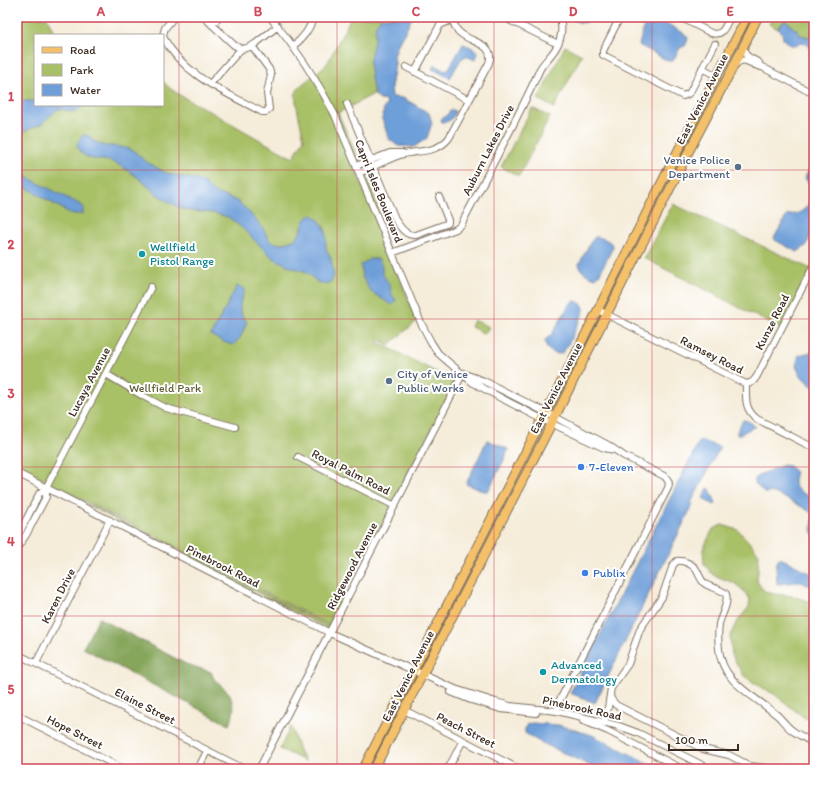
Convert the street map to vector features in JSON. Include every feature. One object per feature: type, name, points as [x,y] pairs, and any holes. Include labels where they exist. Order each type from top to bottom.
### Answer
[{"type":"main road","name":"East Venice Avenue","points":[[363,769],[747,17]]},
{"type":"main road","name":"East Venice Avenue","points":[[374,769],[758,17]]},
{"type":"main road","points":[[641,246],[647,225],[668,182],[668,170]]},
{"type":"main road","points":[[483,556],[482,544],[499,511],[501,500]]},
{"type":"main road","points":[[466,590],[469,576],[477,555],[477,547]]},
{"type":"street","points":[[164,34],[165,28],[174,17]]},
{"type":"street","points":[[204,17],[240,49]]},
{"type":"street","points":[[212,25],[219,17]]},
{"type":"street","name":"Capri Isles Boulevard","points":[[270,17],[293,46],[335,115],[420,323],[430,342],[438,353],[463,374],[484,381],[544,416],[604,448],[615,450],[664,476],[668,480],[669,486],[558,703],[557,711]]},
{"type":"street","points":[[293,46],[306,33],[314,17]]},
{"type":"street","points":[[508,17],[511,20],[558,44],[561,31],[560,17]]},
{"type":"street","points":[[620,17],[603,51],[603,54],[683,96],[690,92],[715,44]]},
{"type":"street","points":[[680,17],[711,33],[716,34],[719,34],[722,31],[730,17]]},
{"type":"street","points":[[359,173],[406,154],[433,149],[447,141],[489,63],[490,56],[486,47],[458,32],[455,18],[440,25],[415,72]]},
{"type":"street","points":[[210,84],[240,49],[252,46],[278,26]]},
{"type":"street","points":[[164,38],[169,47],[184,65],[197,76],[262,112],[266,112],[268,111],[269,107],[267,93],[271,75],[269,69],[252,46]]},
{"type":"street","points":[[745,42],[745,54],[762,67]]},
{"type":"street","name":"Auburn Lakes Drive","points":[[392,253],[460,227],[545,60],[558,44]]},
{"type":"street","points":[[730,74],[735,64],[742,60],[747,61],[762,67],[814,94]]},
{"type":"street","points":[[406,67],[469,100]]},
{"type":"street","points":[[702,68],[716,76]]},
{"type":"street","points":[[347,104],[396,221],[401,229],[411,236],[448,223],[439,197]]},
{"type":"street","points":[[356,166],[394,152],[406,154]]},
{"type":"street","name":"Kunze Road","points":[[746,384],[754,381],[757,376],[814,265]]},
{"type":"street","name":"Lucaya Avenue","points":[[17,540],[39,494],[46,488],[151,287]]},
{"type":"street","name":"Ramsey Road","points":[[598,310],[746,384],[747,406],[753,416],[814,448]]},
{"type":"street","points":[[106,374],[166,408],[235,426]]},
{"type":"street","name":"Ridgewood Avenue","points":[[259,769],[463,374]]},
{"type":"street","name":"Royal Palm Road","points":[[298,457],[395,506]]},
{"type":"street","name":"Pinebrook Road","points":[[17,473],[330,633],[422,675],[431,682],[449,691],[500,709],[554,715],[589,723],[608,731],[682,769]]},
{"type":"street","name":"Lucaya Avenue","points":[[17,548],[26,535],[46,497],[46,488]]},
{"type":"street","name":"Karen Drive","points":[[36,663],[110,520]]},
{"type":"street","points":[[604,723],[612,686],[629,662],[642,625],[664,594],[673,565],[677,561],[683,561],[695,568],[704,583],[721,590],[726,594],[727,601],[719,626],[718,640],[719,653],[722,663],[729,676],[743,690],[778,716],[789,728],[814,744]]},
{"type":"street","points":[[17,654],[36,663]]},
{"type":"street","name":"Elaine Street","points":[[36,663],[244,769]]},
{"type":"street","points":[[610,694],[616,705],[702,749],[729,755],[750,766],[772,769]]},
{"type":"street","name":"Pinebrook Road","points":[[472,698],[510,706],[557,711],[619,726],[631,730],[710,769]]},
{"type":"street","points":[[608,708],[616,705]]},
{"type":"street","name":"Peach Street","points":[[404,710],[518,769]]},
{"type":"street","name":"Hope Street","points":[[17,715],[123,769]]},
{"type":"street","points":[[448,769],[463,740]]},
{"type":"street","points":[[198,769],[207,751]]},
{"type":"green space","name":"Wellfield Park","points":[[17,17],[47,17],[55,34],[34,34],[34,106],[164,106],[164,82],[171,89],[182,96],[293,158],[304,139],[295,95],[299,87],[327,64],[351,17],[412,17],[398,44],[394,56],[395,64],[391,87],[392,97],[386,101],[380,100],[372,93],[372,95],[338,113],[370,184],[390,243],[337,115],[339,129],[417,321],[389,345],[379,340],[377,342],[456,382],[329,625],[17,466]]},
{"type":"green space","points":[[773,17],[814,17],[814,38],[800,35],[797,30],[786,20],[778,29],[769,24]]},
{"type":"green space","points":[[565,46],[582,55],[554,108],[538,99]]},
{"type":"green space","points":[[532,108],[550,117],[519,176],[501,167]]},
{"type":"green space","points":[[673,204],[813,270],[783,330],[644,258]]},
{"type":"green space","points":[[474,320],[489,327],[485,334],[471,327]]},
{"type":"green space","points":[[66,493],[330,627],[330,630],[138,532]]},
{"type":"green space","points":[[722,525],[738,530],[759,554],[757,581],[764,591],[773,594],[792,596],[814,603],[814,717],[806,719],[774,694],[744,676],[732,656],[730,636],[736,623],[749,607],[750,599],[743,590],[734,583],[713,575],[704,564],[703,549],[713,529]]},
{"type":"green space","points":[[99,618],[186,664],[211,672],[214,679],[230,694],[234,709],[229,725],[83,648]]},
{"type":"green space","points":[[290,727],[292,727],[299,749],[305,761],[280,749]]},
{"type":"water","points":[[382,17],[412,17],[398,44],[394,56],[395,64],[391,87],[392,97],[403,98],[429,113],[432,123],[427,138],[414,147],[398,146],[389,139],[382,119],[384,108],[387,103],[384,100],[380,100],[374,94],[370,72],[370,59],[376,25]]},
{"type":"water","points":[[571,17],[588,17],[586,22],[582,23]]},
{"type":"water","points":[[649,17],[656,17],[685,34],[688,38],[685,46],[680,48],[673,61],[668,61],[639,45],[643,29]]},
{"type":"water","points":[[786,20],[797,30],[800,35],[814,38],[814,58],[809,55],[811,50],[806,44],[800,42],[797,46],[791,45],[783,39],[782,33],[778,29]]},
{"type":"water","points":[[463,44],[478,52],[475,60],[466,56],[461,59],[450,78],[432,69],[435,65],[445,71],[448,70]]},
{"type":"water","points":[[17,101],[34,101],[34,106],[82,106],[74,111],[58,109],[41,124],[23,132],[17,137]]},
{"type":"water","points":[[451,110],[455,111],[455,114],[451,120],[442,122],[442,118]]},
{"type":"water","points":[[83,135],[88,135],[92,140],[99,144],[126,148],[134,151],[145,161],[166,173],[203,182],[214,193],[237,201],[263,228],[269,240],[272,242],[281,244],[294,240],[300,233],[305,220],[311,215],[314,216],[323,225],[326,232],[326,249],[331,259],[334,276],[332,281],[325,284],[317,282],[308,273],[273,258],[241,227],[228,217],[180,208],[158,195],[136,176],[119,165],[110,161],[93,159],[85,156],[80,152],[77,146]]},
{"type":"water","points":[[814,160],[814,224],[807,245],[797,252],[774,238],[787,215],[798,213],[810,203],[810,185],[805,178]]},
{"type":"water","points":[[17,172],[83,206],[83,214],[71,214],[22,185],[17,184]]},
{"type":"water","points":[[595,237],[605,239],[613,245],[599,275],[596,278],[585,273],[579,264],[590,243]]},
{"type":"water","points":[[370,259],[378,259],[382,266],[382,273],[390,286],[392,295],[396,300],[392,305],[371,292],[362,277],[361,265]]},
{"type":"water","points":[[237,286],[245,289],[240,310],[247,322],[240,338],[233,345],[211,335]]},
{"type":"water","points":[[573,301],[581,304],[584,307],[584,311],[569,343],[563,352],[560,354],[554,353],[546,347],[546,343],[544,341],[552,334],[569,305]]},
{"type":"water","points":[[811,352],[814,353],[814,388],[800,375],[796,366],[799,355]]},
{"type":"water","points":[[743,420],[750,422],[755,427],[737,435],[737,431]]},
{"type":"water","points":[[487,440],[508,449],[488,491],[483,491],[466,484]]},
{"type":"water","points":[[700,440],[720,447],[691,503],[693,504],[595,703],[570,693]]},
{"type":"water","points":[[783,465],[789,466],[796,472],[794,482],[796,488],[814,499],[814,536],[812,529],[813,516],[810,512],[774,493],[764,493],[755,483],[755,479],[759,475]]},
{"type":"water","points":[[708,488],[710,489],[716,503],[715,505],[703,498]]},
{"type":"water","points":[[779,558],[814,575],[814,588],[801,582],[777,584],[776,565]]},
{"type":"water","points":[[527,724],[558,725],[592,735],[650,764],[649,769],[597,769],[536,740],[525,733]]},
{"type":"place","name":"Venice Police Department","points":[[738,167]]},
{"type":"place","name":"Wellfield Pistol Range","points":[[142,254]]},
{"type":"place","name":"City of Venice Public Works","points":[[389,381]]},
{"type":"place","name":"7-Eleven","points":[[581,467]]},
{"type":"place","name":"Publix","points":[[585,573]]},
{"type":"place","name":"Advanced Dermatology","points":[[543,672]]}]
